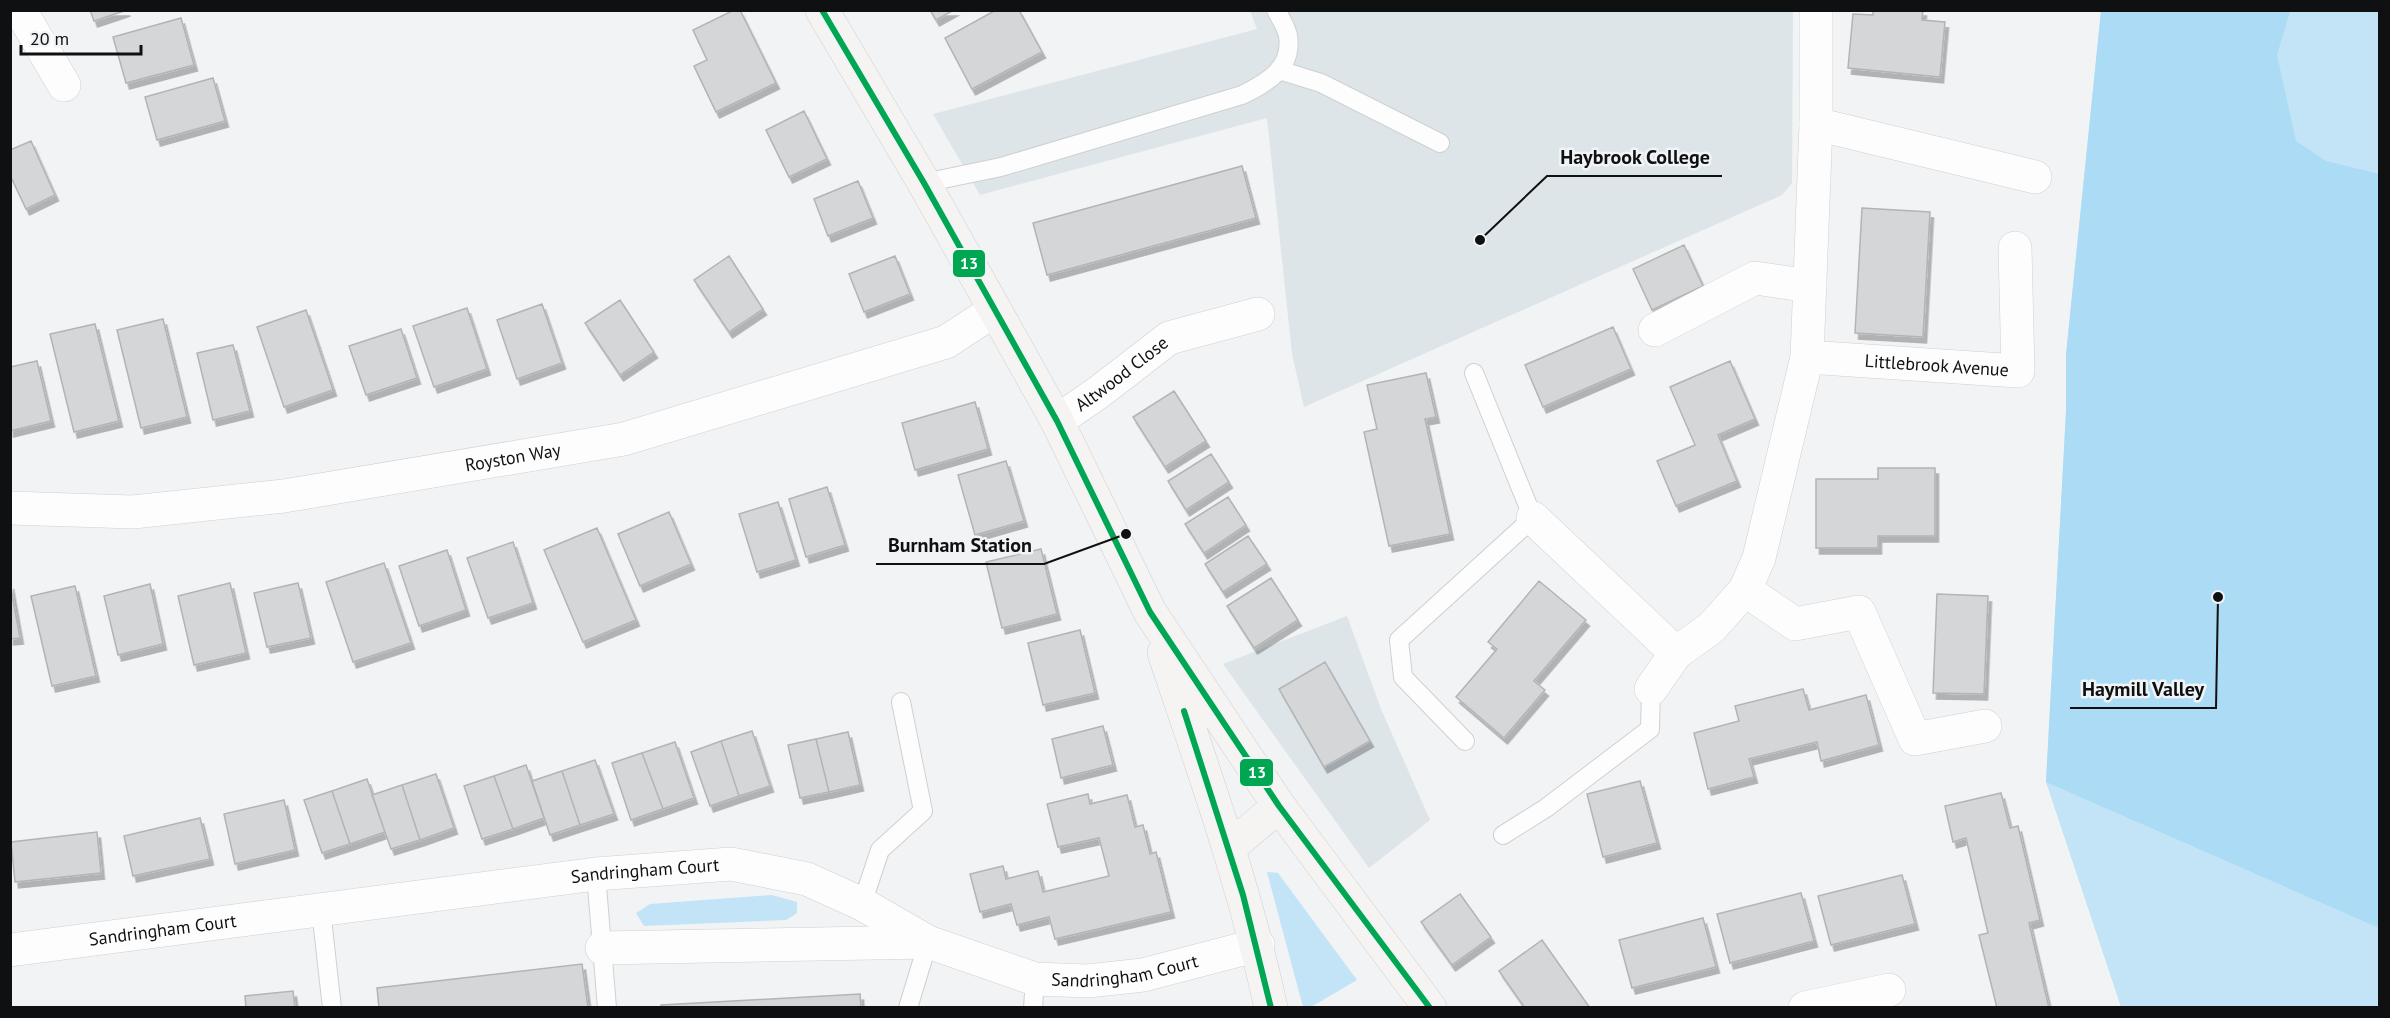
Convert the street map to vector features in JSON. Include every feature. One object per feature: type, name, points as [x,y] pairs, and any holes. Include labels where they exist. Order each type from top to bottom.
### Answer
[{"type":"street","points":[[20,10],[64,85]]},
{"type":"street","points":[[822,10],[924,183],[1057,421],[1150,612],[1230,847],[1257,945],[1271,1008]]},
{"type":"street","points":[[1651,689],[1676,654],[1711,628],[1745,590],[1759,558],[1807,357],[1816,124],[1816,10]]},
{"type":"street","points":[[1816,124],[2035,177]]},
{"type":"street","name":"Littlebrook Avenue","points":[[1807,357],[2018,371],[2015,248]]},
{"type":"street","points":[[1655,330],[1755,278],[1810,286]]},
{"type":"street","name":"Royston Way","points":[[10,508],[134,512],[284,496],[624,439],[946,342],[995,310]]},
{"type":"street","name":"Altwood Close","points":[[1057,421],[1169,338],[1257,314]]},
{"type":"street","points":[[1533,518],[1676,654]]},
{"type":"street","points":[[1745,590],[1795,624],[1859,612],[1915,739],[1985,726]]},
{"type":"street","points":[[1150,612],[1279,806],[1430,1008]]},
{"type":"street","points":[[1230,847],[1279,806]]},
{"type":"street","name":"Sandringham Court","points":[[10,951],[596,874],[731,864],[807,879],[862,904],[928,942],[1034,993],[1088,981],[1143,975],[1257,945]]},
{"type":"street","points":[[602,948],[928,942]]},
{"type":"street","points":[[1804,1008],[1889,990]]},
{"type":"lane","points":[[924,183],[1001,167],[1242,95],[1267,83],[1279,70],[1288,55],[1288,35],[1276,10]]},
{"type":"lane","points":[[1279,70],[1321,83],[1440,143]]},
{"type":"lane","points":[[1465,741],[1403,677],[1399,639],[1533,518],[1474,374]]},
{"type":"lane","points":[[1503,835],[1546,808],[1650,729],[1651,689]]},
{"type":"lane","points":[[862,904],[879,850],[923,811],[901,702]]},
{"type":"lane","points":[[596,874],[607,1008]]},
{"type":"lane","points":[[321,910],[332,1008]]},
{"type":"lane","points":[[908,1008],[928,942]]},
{"type":"shaded area","points":[[1250,11],[1793,11],[1792,183],[1782,195],[1304,407],[1292,354],[1267,118],[980,195],[933,114],[1257,29]]},
{"type":"shaded area","points":[[2101,11],[2379,11],[2379,1007],[2121,1007],[2046,782],[2066,412],[2066,355]]},
{"type":"shaded area","points":[[2101,11],[2290,11],[2277,55],[2296,141],[2326,161],[2379,174],[2379,928],[2046,782],[2066,412],[2066,355]]},
{"type":"shaded area","points":[[1347,616],[1381,709],[1430,820],[1369,868],[1223,664]]},
{"type":"shaded area","points":[[1267,872],[1278,873],[1357,980],[1311,1007],[1303,1007]]},
{"type":"shaded area","points":[[772,895],[797,902],[797,913],[786,920],[644,926],[636,913],[650,904]]},
{"type":"building","points":[[90,10],[127,10],[94,21]]},
{"type":"building","points":[[734,10],[740,10],[776,83],[716,112],[694,66],[707,60],[693,30]]},
{"type":"building","points":[[930,10],[954,10],[936,20]]},
{"type":"building","points":[[996,10],[1019,10],[1042,52],[972,89],[945,38]]},
{"type":"building","points":[[1873,10],[1923,10],[1922,20],[1945,22],[1940,77],[1848,68],[1853,14],[1873,15]]},
{"type":"building","points":[[181,18],[194,65],[126,83],[113,37]]},
{"type":"building","points":[[213,78],[225,121],[157,140],[145,97]]},
{"type":"building","points":[[804,111],[827,159],[789,177],[766,130]]},
{"type":"building","points":[[31,141],[55,195],[26,209],[10,175],[10,150]]},
{"type":"building","points":[[1242,166],[1256,218],[1047,275],[1033,223]]},
{"type":"building","points":[[858,181],[873,218],[828,236],[814,199]]},
{"type":"building","points":[[1862,208],[1930,212],[1923,337],[1855,333]]},
{"type":"building","points":[[1684,245],[1703,286],[1652,310],[1633,269]]},
{"type":"building","points":[[729,256],[763,309],[729,332],[694,280]]},
{"type":"building","points":[[895,256],[910,294],[864,312],[849,274]]},
{"type":"building","points":[[620,300],[654,352],[620,375],[585,323]]},
{"type":"building","points":[[542,304],[562,363],[517,379],[497,320]]},
{"type":"building","points":[[467,308],[487,369],[434,387],[413,326]]},
{"type":"building","points":[[306,310],[333,390],[284,407],[257,327]]},
{"type":"building","points":[[163,319],[187,417],[141,428],[117,330]]},
{"type":"building","points":[[95,324],[119,421],[74,432],[50,334]]},
{"type":"building","points":[[1613,327],[1631,369],[1543,407],[1525,365]]},
{"type":"building","points":[[401,329],[417,378],[366,395],[349,346]]},
{"type":"building","points":[[233,345],[250,411],[213,420],[197,353]]},
{"type":"building","points":[[37,361],[51,421],[10,431],[10,367]]},
{"type":"building","points":[[1730,361],[1755,419],[1718,435],[1737,481],[1676,506],[1657,461],[1695,445],[1670,387]]},
{"type":"building","points":[[1426,373],[1436,417],[1425,419],[1450,534],[1389,546],[1364,432],[1377,429],[1367,385]]},
{"type":"building","points":[[1174,391],[1206,441],[1165,467],[1133,417]]},
{"type":"building","points":[[975,402],[988,449],[915,470],[902,423]]},
{"type":"building","points":[[1211,454],[1229,482],[1186,510],[1168,481]]},
{"type":"building","points":[[1006,461],[1024,521],[975,535],[958,475]]},
{"type":"building","points":[[1878,468],[1935,468],[1935,536],[1878,536],[1878,548],[1816,548],[1816,479],[1878,479]]},
{"type":"building","points":[[827,487],[845,545],[806,557],[789,499]]},
{"type":"building","points":[[1228,497],[1246,525],[1204,553],[1185,524]]},
{"type":"building","points":[[778,502],[796,560],[757,572],[739,514]]},
{"type":"building","points":[[669,512],[691,564],[640,586],[618,534]]},
{"type":"building","points":[[597,528],[636,620],[583,642],[544,550]]},
{"type":"building","points":[[1248,536],[1267,564],[1223,592],[1205,564]]},
{"type":"building","points":[[513,542],[533,603],[488,618],[467,558]]},
{"type":"building","points":[[1041,549],[1057,614],[1002,628],[986,562]]},
{"type":"building","points":[[447,550],[466,610],[419,626],[399,566]]},
{"type":"building","points":[[384,563],[411,643],[353,662],[326,582]]},
{"type":"building","points":[[1271,578],[1298,620],[1254,648],[1227,606]]},
{"type":"building","points":[[1539,581],[1586,620],[1534,681],[1545,690],[1504,738],[1456,697],[1497,649],[1488,642]]},
{"type":"building","points":[[10,583],[20,638],[10,639]]},
{"type":"building","points":[[230,583],[246,653],[194,665],[178,596]]},
{"type":"building","points":[[298,583],[311,638],[267,647],[254,593]]},
{"type":"building","points":[[150,584],[163,644],[118,655],[104,596]]},
{"type":"building","points":[[75,586],[96,676],[52,686],[31,596]]},
{"type":"building","points":[[1937,594],[1988,596],[1984,694],[1933,693]]},
{"type":"building","points":[[1080,630],[1095,693],[1043,705],[1028,643]]},
{"type":"building","points":[[1325,662],[1370,741],[1324,767],[1279,689]]},
{"type":"building","points":[[1803,689],[1809,710],[1866,695],[1879,745],[1821,761],[1817,742],[1749,759],[1754,777],[1708,789],[1694,733],[1739,721],[1735,706]]},
{"type":"building","points":[[1103,726],[1113,765],[1061,778],[1052,739]]},
{"type":"building","points":[[752,731],[770,786],[739,796],[721,741]]},
{"type":"building","points":[[848,732],[860,785],[829,792],[816,739]]},
{"type":"building","points":[[816,739],[829,792],[800,798],[788,745]]},
{"type":"building","points":[[721,741],[739,796],[710,806],[691,752]]},
{"type":"building","points":[[675,742],[694,798],[663,809],[642,753]]},
{"type":"building","points":[[642,753],[663,809],[631,820],[612,763]]},
{"type":"building","points":[[595,760],[614,814],[580,825],[562,771]]},
{"type":"building","points":[[526,765],[544,818],[513,829],[494,776]]},
{"type":"building","points":[[562,771],[580,825],[550,835],[532,781]]},
{"type":"building","points":[[436,774],[454,828],[420,840],[402,785]]},
{"type":"building","points":[[494,776],[513,829],[482,839],[464,786]]},
{"type":"building","points":[[367,779],[385,832],[350,844],[332,791]]},
{"type":"building","points":[[1640,781],[1657,843],[1603,857],[1587,794]]},
{"type":"building","points":[[402,785],[420,840],[391,849],[372,795]]},
{"type":"building","points":[[332,791],[350,844],[322,853],[304,800]]},
{"type":"building","points":[[2001,793],[2010,828],[2018,826],[2040,920],[2029,923],[2049,1008],[1997,1008],[1979,935],[1988,933],[1966,838],[1953,842],[1945,806]]},
{"type":"building","points":[[1088,794],[1090,804],[1127,795],[1135,827],[1143,825],[1150,854],[1156,852],[1171,912],[1055,939],[1049,917],[1017,925],[1011,904],[980,912],[970,874],[1003,866],[1006,879],[1038,871],[1043,892],[1109,876],[1099,838],[1058,847],[1047,804]]},
{"type":"building","points":[[284,800],[295,850],[235,864],[224,814]]},
{"type":"building","points":[[200,818],[210,859],[133,876],[124,836]]},
{"type":"building","points":[[97,832],[101,873],[15,882],[11,842]]},
{"type":"building","points":[[1902,875],[1915,924],[1831,945],[1818,896]]},
{"type":"building","points":[[1801,893],[1814,941],[1730,963],[1717,914]]},
{"type":"building","points":[[1460,894],[1491,937],[1452,965],[1421,922]]},
{"type":"building","points":[[1703,918],[1716,967],[1632,988],[1619,940]]},
{"type":"building","points":[[1542,940],[1590,1008],[1525,1008],[1499,971]]},
{"type":"building","points":[[582,964],[588,1008],[379,1008],[377,988]]},
{"type":"building","points":[[293,991],[295,1008],[246,1008],[245,996]]},
{"type":"building","points":[[860,994],[861,1008],[661,1008],[661,1005]]},
{"type":"transit line","name":"13","points":[[822,10],[924,183],[1057,421],[1150,612],[1279,806],[1430,1008]]},
{"type":"transit line","name":"13","points":[[1184,711],[1243,895],[1271,1008]]},
{"type":"place","name":"Haybrook College","points":[[1480,240]]},
{"type":"place","name":"Burnham Station","points":[[1126,534]]},
{"type":"place","name":"Haymill Valley","points":[[2218,597]]}]
